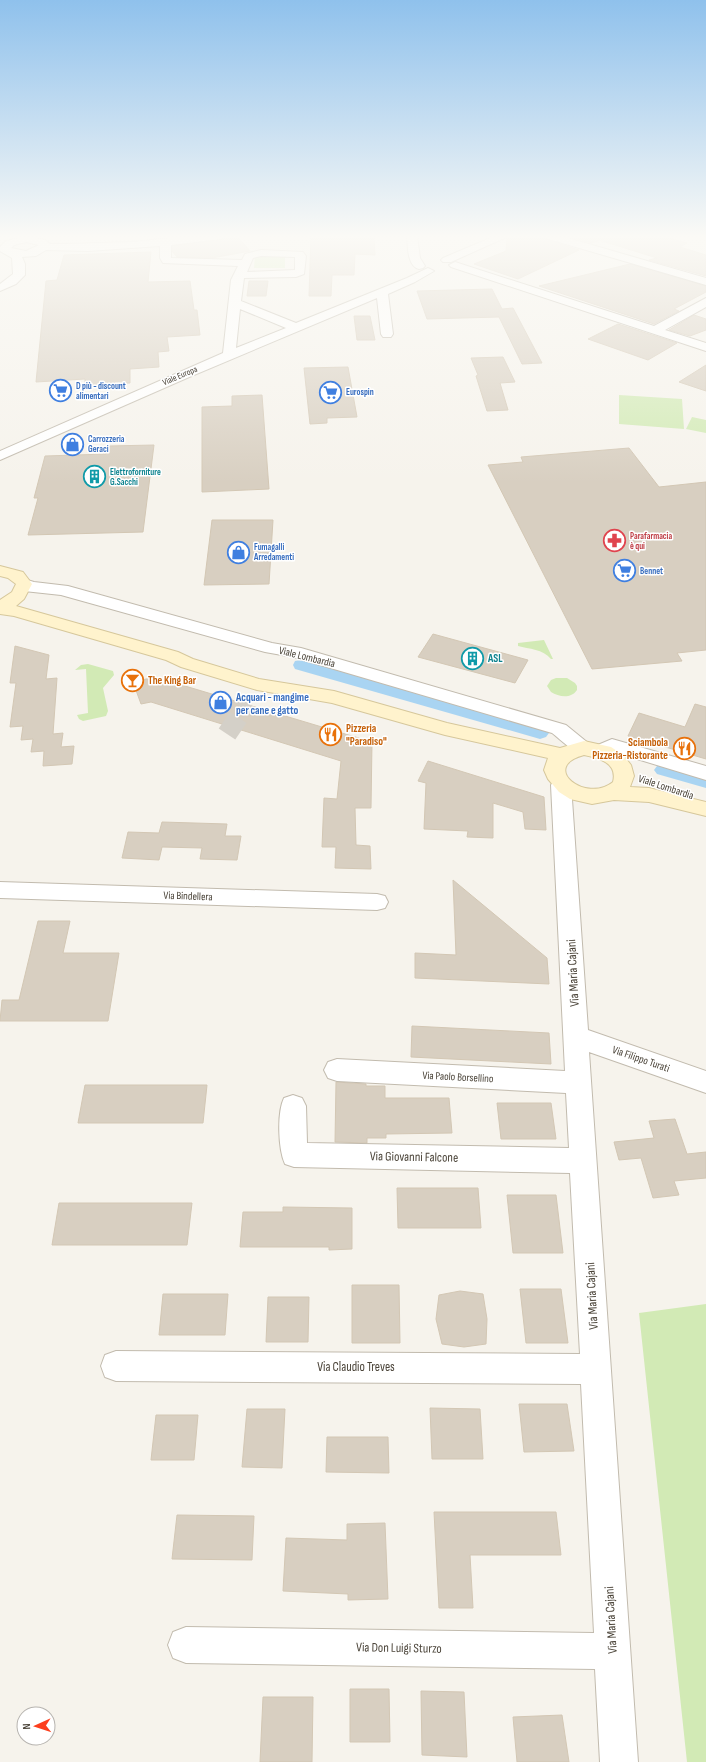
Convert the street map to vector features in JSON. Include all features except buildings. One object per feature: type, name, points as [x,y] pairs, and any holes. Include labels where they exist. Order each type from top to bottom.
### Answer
[{"type":"main road","points":[[0,571],[11,573],[20,577],[21,590],[25,604],[39,611],[62,615],[260,671],[300,680],[334,697]]},
{"type":"main road","points":[[0,606],[21,590]]},
{"type":"main road","points":[[0,609],[16,611],[153,651],[257,684],[334,697],[445,729],[559,769],[576,794],[601,797],[614,793],[623,785],[626,774],[618,760],[592,750],[572,750],[559,769]]},
{"type":"main road","name":"Viale Lombardia","points":[[626,774],[706,801]]},
{"type":"main road","name":"Viale Lombardia","points":[[614,793],[649,795],[706,809]]},
{"type":"street","points":[[229,356],[232,318]]},
{"type":"street","points":[[273,318],[297,328]]},
{"type":"street","name":"Viale Europa","points":[[0,456],[229,356],[320,318]]},
{"type":"street","points":[[385,318],[387,334]]},
{"type":"street","points":[[615,318],[706,347]]},
{"type":"street","points":[[655,330],[676,318]]},
{"type":"street","name":"Viale Lombardia","points":[[21,590],[30,587],[62,590],[271,648],[295,652],[559,729],[592,750]]},
{"type":"street","points":[[592,750],[612,745],[706,773]]},
{"type":"street","name":"Via Maria Cajani","points":[[559,769],[577,1037],[619,1762]]},
{"type":"street","points":[[564,830],[579,804],[586,796]]},
{"type":"street","name":"Via Bindellera","points":[[0,890],[377,902]]},
{"type":"street","name":"Via Filippo Turati","points":[[577,1037],[706,1082]]},
{"type":"street","name":"Via Paolo Borsellino","points":[[338,1070],[579,1083]]},
{"type":"street","name":"Via Giovanni Falcone","points":[[293,1106],[294,1155],[584,1161]]},
{"type":"street","name":"Via Claudio Treves","points":[[116,1366],[596,1369]]},
{"type":"street","name":"Via Don Luigi Sturzo","points":[[186,1646],[613,1651]]},
{"type":"green space","points":[[619,395],[682,399],[684,429],[619,424]]},
{"type":"green space","points":[[692,417],[706,420],[706,433],[686,429]]},
{"type":"green space","points":[[544,640],[553,659],[540,651],[518,646],[518,643]]},
{"type":"green space","points":[[88,664],[113,671],[114,675],[103,688],[108,711],[106,716],[83,721],[79,719],[77,715],[88,713],[86,669],[75,670],[81,665]]},
{"type":"green space","points":[[556,678],[567,678],[575,683],[577,690],[572,695],[568,696],[558,695],[551,692],[547,686],[551,680]]},
{"type":"green space","points":[[706,1304],[706,1762],[687,1762],[639,1313]]},
{"type":"waterway","points":[[301,665],[540,733]]},
{"type":"waterway","points":[[663,770],[706,782]]},
{"type":"tunnel","points":[[227,734],[248,703]]},
{"type":"place","name":"D più - discount alimentari","points":[[60,391]]},
{"type":"place","name":"Eurospin","points":[[330,392]]},
{"type":"place","name":"Carrozzeria Geraci","points":[[73,444]]},
{"type":"place","name":"Elettroforniture G.Sacchi","points":[[95,477]]},
{"type":"place","name":"Parafarmacia è qui","points":[[615,541]]},
{"type":"place","name":"Fumagalli Arredamenti","points":[[239,552]]},
{"type":"place","name":"Bennet","points":[[624,571]]},
{"type":"place","name":"ASL","points":[[473,658]]},
{"type":"place","name":"The King Bar","points":[[133,680]]},
{"type":"place","name":"Acquari - mangime per cane e gatto","points":[[220,703]]},
{"type":"place","name":"Pizzeria \"Paradiso\"","points":[[330,734]]},
{"type":"place","name":"Sciambola Pizzeria-Ristorante","points":[[684,748]]}]
